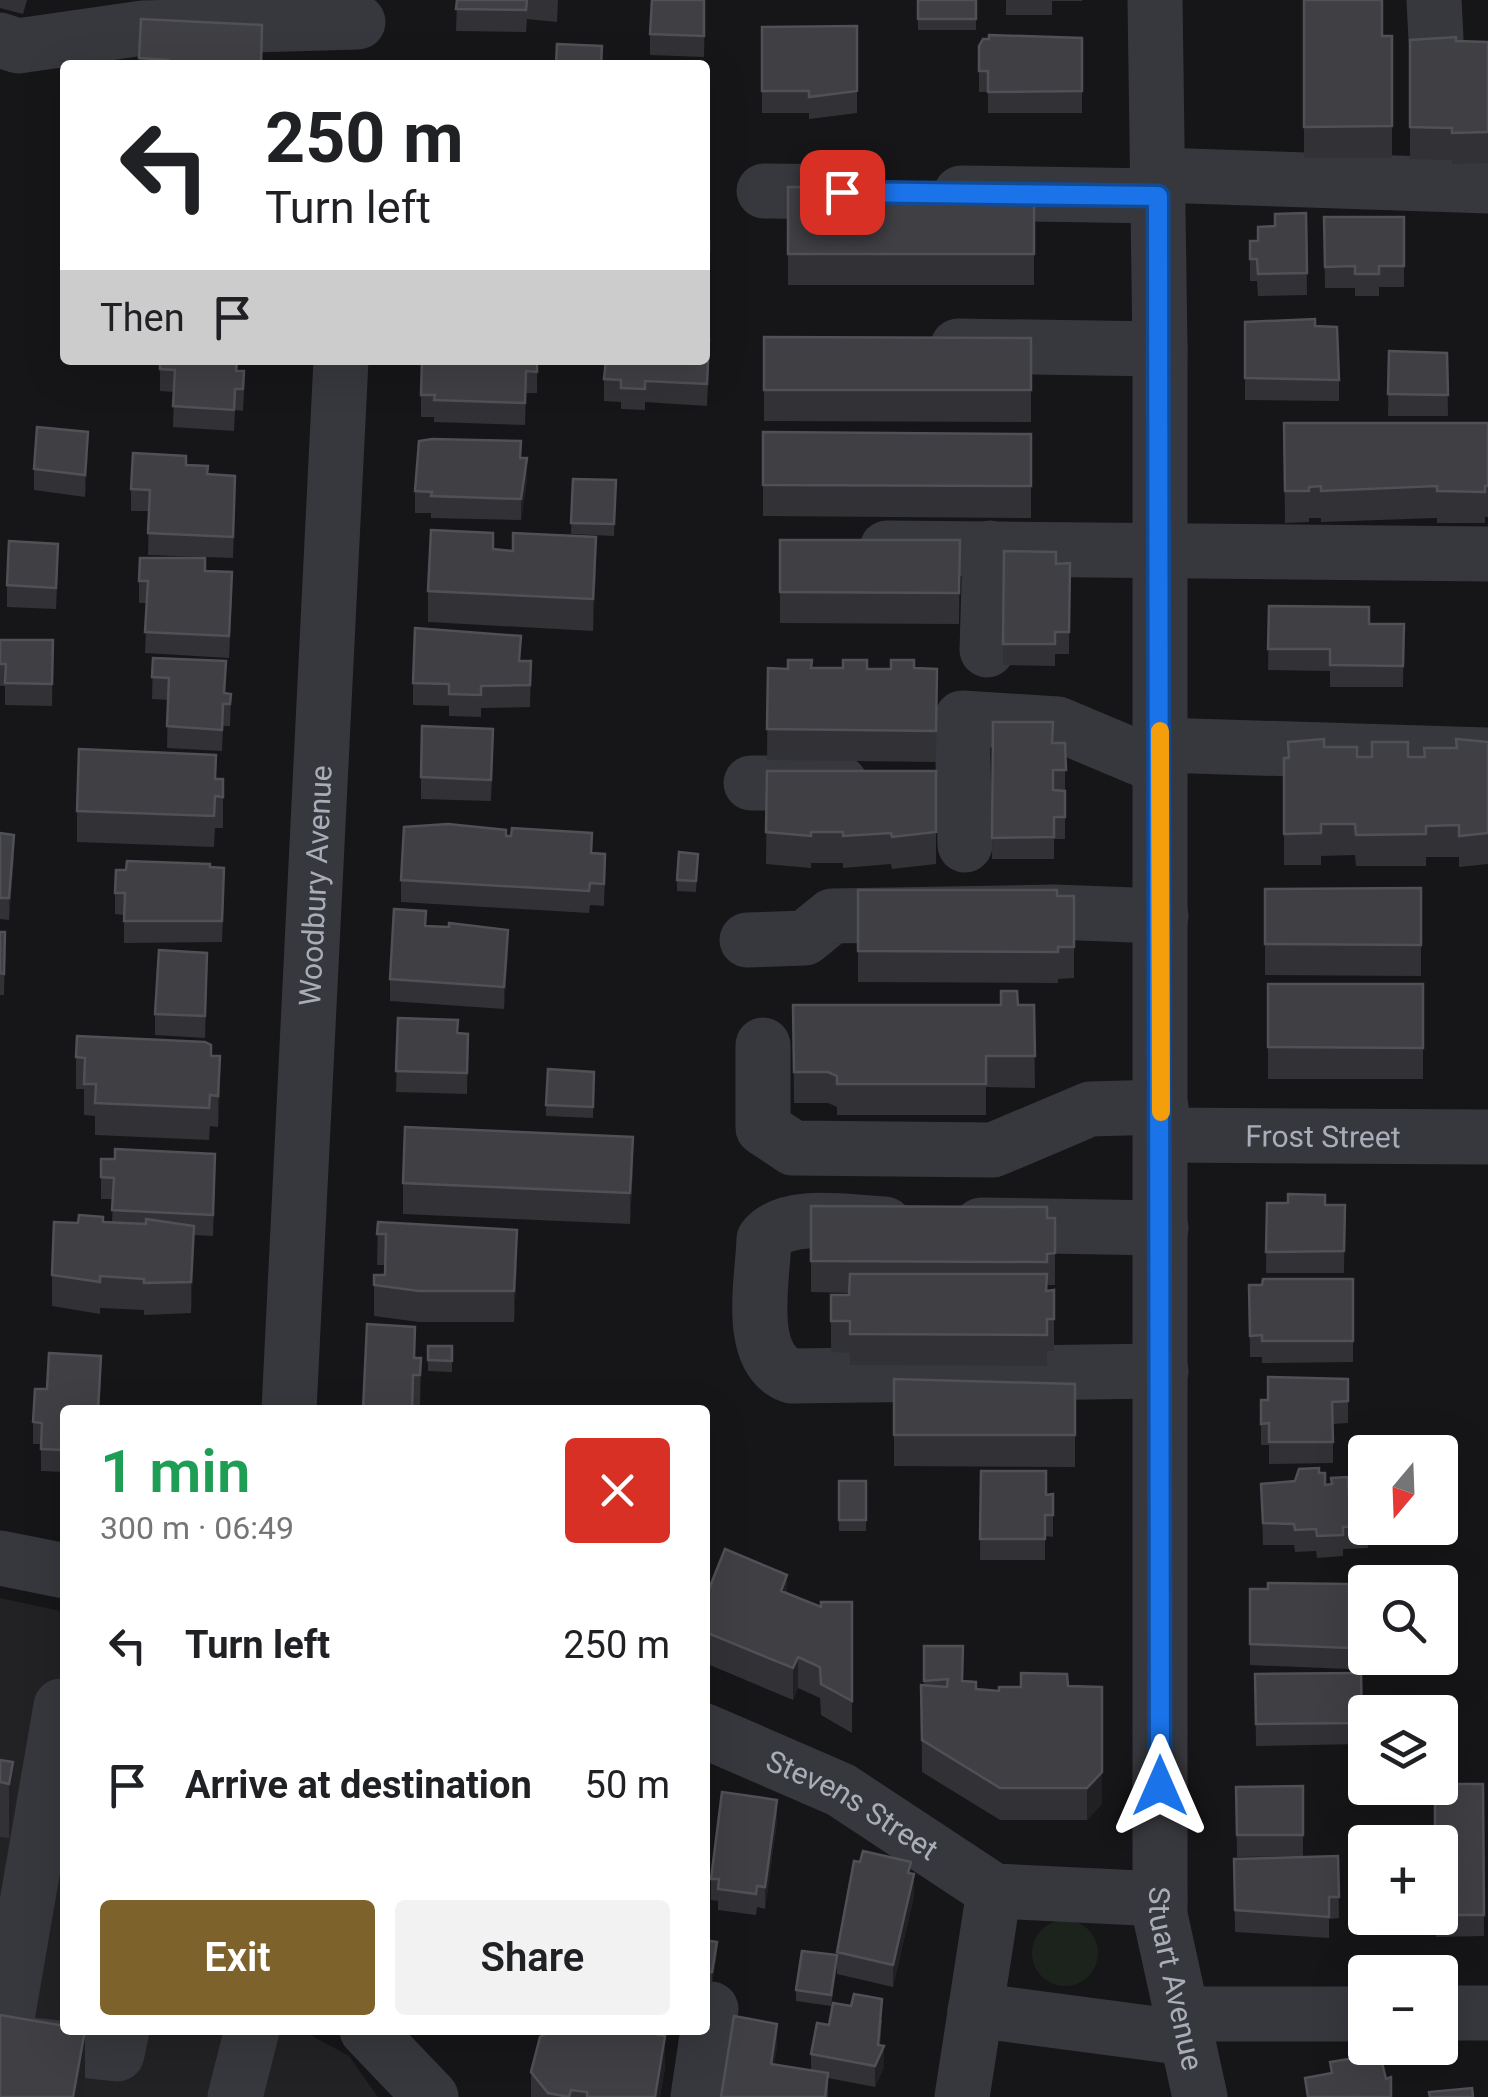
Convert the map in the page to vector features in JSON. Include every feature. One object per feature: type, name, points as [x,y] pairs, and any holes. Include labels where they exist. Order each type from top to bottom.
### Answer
[{"type":"street","name":"Stuart Avenue","points":[[1155,0],[1160,349],[1160,1899],[1182,2026],[1200,2097]]},
{"type":"street","points":[[0,40],[18,46],[143,28],[358,29]]},
{"type":"street","points":[[764,191],[1158,185],[1488,186]]},
{"type":"street","points":[[906,346],[1160,349]]},
{"type":"street","name":"Woodbury Avenue","points":[[289,1405],[341,365]]},
{"type":"street","points":[[834,547],[1488,554]]},
{"type":"street","points":[[987,650],[990,548]]},
{"type":"street","points":[[965,844],[962,718],[1058,724],[1160,756],[1488,756]]},
{"type":"street","points":[[751,783],[963,783]]},
{"type":"street","points":[[747,940],[804,938],[832,916],[1054,912],[1160,916]]},
{"type":"street","name":"Frost Street","points":[[763,1045],[763,1128],[793,1148],[993,1150],[1090,1109],[1161,1121],[1488,1137]]},
{"type":"street","points":[[1161,1228],[788,1224],[772,1229],[764,1239],[762,1322],[766,1354],[776,1370],[791,1376],[1161,1371]]},
{"type":"street","points":[[0,1558],[60,1570]]},
{"type":"street","points":[[60,1706],[3,2042],[117,2054],[121,2035]]},
{"type":"street","name":"Stevens Street","points":[[710,1733],[841,1790],[994,1891]]},
{"type":"street","points":[[962,2097],[994,1891],[1160,1899]]},
{"type":"street","points":[[710,2016],[711,2009]]},
{"type":"street","points":[[975,2010],[1182,2026],[1348,2015]]},
{"type":"street","points":[[1458,2014],[1488,2013]]},
{"type":"street","points":[[236,2097],[251,2035]]},
{"type":"street","points":[[372,2035],[431,2097]]},
{"type":"street","points":[[698,2097],[707,2035]]},
{"type":"shaded area","points":[[0,1598],[60,1611],[60,2035],[310,2035],[349,2056],[378,2097],[0,2097]]},
{"type":"shaded area","points":[[1065,1920],[1088,1930],[1098,1953],[1088,1976],[1065,1986],[1042,1976],[1032,1953],[1042,1930]]},
{"type":"building","points":[[457,0],[527,0],[526,10],[456,9]]},
{"type":"building","points":[[652,0],[704,0],[704,36],[650,34]]},
{"type":"building","points":[[918,0],[976,0],[976,19],[918,19]]},
{"type":"building","points":[[1304,0],[1382,0],[1382,36],[1392,36],[1392,126],[1304,127]]},
{"type":"building","points":[[141,19],[262,25],[261,60],[139,58]]},
{"type":"building","points":[[857,26],[857,91],[809,97],[809,91],[762,91],[762,27]]},
{"type":"building","points":[[989,35],[1082,38],[1082,91],[988,92],[988,71],[979,71],[979,46]]},
{"type":"building","points":[[1456,37],[1456,41],[1488,42],[1488,132],[1452,133],[1452,128],[1410,127],[1410,40]]},
{"type":"building","points":[[557,44],[602,46],[601,60],[556,60]]},
{"type":"building","points":[[788,187],[1034,187],[1034,254],[788,254]]},
{"type":"building","points":[[1306,213],[1307,273],[1258,274],[1257,259],[1250,259],[1250,241],[1258,241],[1258,227],[1275,226],[1275,214]]},
{"type":"building","points":[[1324,217],[1404,217],[1404,266],[1379,266],[1379,274],[1355,274],[1355,266],[1325,267]]},
{"type":"building","points":[[1315,319],[1315,326],[1337,327],[1339,380],[1245,378],[1245,322]]},
{"type":"building","points":[[764,337],[1031,338],[1031,390],[764,390]]},
{"type":"building","points":[[1389,351],[1447,353],[1448,395],[1388,394]]},
{"type":"building","points":[[160,365],[237,365],[236,371],[244,371],[243,389],[235,389],[234,410],[173,406],[175,370],[160,369]]},
{"type":"building","points":[[422,365],[537,365],[537,372],[526,371],[525,403],[434,400],[435,395],[421,395]]},
{"type":"building","points":[[605,365],[708,365],[707,384],[645,381],[645,389],[621,388],[621,380],[604,379]]},
{"type":"building","points":[[1284,423],[1488,423],[1488,486],[1485,492],[1437,491],[1437,486],[1321,491],[1321,486],[1309,487],[1309,491],[1285,491]]},
{"type":"building","points":[[37,427],[88,432],[85,475],[34,469]]},
{"type":"building","points":[[763,432],[1031,434],[1031,486],[763,485]]},
{"type":"building","points":[[419,441],[521,441],[520,458],[527,458],[521,499],[431,496],[432,492],[415,491]]},
{"type":"building","points":[[133,453],[186,456],[186,465],[208,466],[207,474],[235,476],[233,537],[148,533],[150,490],[131,489]]},
{"type":"building","points":[[573,479],[616,480],[614,524],[571,523]]},
{"type":"building","points":[[431,530],[493,533],[493,549],[513,551],[513,533],[596,537],[593,599],[428,591]]},
{"type":"building","points":[[780,540],[960,540],[959,593],[780,592]]},
{"type":"building","points":[[9,541],[58,544],[56,588],[7,585]]},
{"type":"building","points":[[1004,551],[1056,552],[1056,564],[1070,563],[1069,632],[1055,632],[1055,644],[1003,644]]},
{"type":"building","points":[[140,558],[205,558],[205,571],[232,572],[229,636],[145,632],[148,581],[139,581]]},
{"type":"building","points":[[1269,606],[1369,607],[1369,624],[1404,624],[1403,666],[1330,665],[1330,649],[1268,649]]},
{"type":"building","points":[[415,628],[521,636],[519,661],[531,661],[530,685],[481,686],[481,695],[449,694],[449,684],[413,683]]},
{"type":"building","points":[[0,640],[53,640],[52,684],[5,683],[6,664],[0,664]]},
{"type":"building","points":[[153,658],[226,661],[224,693],[231,694],[230,704],[223,704],[222,730],[167,726],[169,678],[152,677]]},
{"type":"building","points":[[788,660],[812,660],[811,668],[843,668],[843,660],[867,660],[867,669],[891,669],[891,660],[914,660],[914,668],[937,669],[936,731],[767,729],[768,668],[788,669]]},
{"type":"building","points":[[993,722],[1053,722],[1052,743],[1065,743],[1066,770],[1053,770],[1053,790],[1065,791],[1065,817],[1054,817],[1054,837],[992,838]]},
{"type":"building","points":[[422,726],[493,729],[491,780],[421,777]]},
{"type":"building","points":[[1324,739],[1324,747],[1357,747],[1357,757],[1372,757],[1372,742],[1408,742],[1408,757],[1425,757],[1424,748],[1457,748],[1456,739],[1488,742],[1488,833],[1459,836],[1459,825],[1426,826],[1426,834],[1356,835],[1355,824],[1321,824],[1321,833],[1284,834],[1284,758],[1289,758],[1288,742]]},
{"type":"building","points":[[79,749],[216,755],[215,779],[223,779],[223,797],[215,796],[214,816],[77,811]]},
{"type":"building","points":[[767,771],[936,771],[936,832],[892,837],[891,833],[843,836],[843,832],[811,832],[811,836],[766,832]]},
{"type":"building","points":[[448,824],[506,830],[506,836],[511,836],[512,828],[592,833],[591,853],[605,854],[604,884],[590,883],[589,891],[401,880],[404,827]]},
{"type":"building","points":[[0,833],[14,835],[9,898],[0,898]]},
{"type":"building","points":[[679,852],[698,854],[696,881],[677,880]]},
{"type":"building","points":[[127,861],[224,868],[222,921],[124,921],[125,893],[115,893],[116,870],[126,870]]},
{"type":"building","points":[[1421,888],[1421,945],[1265,944],[1265,889]]},
{"type":"building","points":[[858,890],[1057,890],[1057,896],[1074,896],[1074,947],[1058,947],[1058,952],[858,951]]},
{"type":"building","points":[[394,909],[426,911],[425,926],[449,927],[449,923],[508,930],[504,987],[390,979]]},
{"type":"building","points":[[0,932],[5,932],[4,974],[0,973]]},
{"type":"building","points":[[159,950],[207,953],[205,1016],[155,1014]]},
{"type":"building","points":[[1268,984],[1423,984],[1423,1048],[1268,1047]]},
{"type":"building","points":[[1001,991],[1017,991],[1018,1005],[1034,1005],[1035,1056],[986,1056],[986,1084],[837,1084],[837,1076],[828,1072],[794,1072],[793,1005],[1001,1005]]},
{"type":"building","points":[[398,1018],[458,1020],[457,1033],[468,1034],[467,1073],[396,1071]]},
{"type":"building","points":[[77,1036],[205,1042],[211,1045],[211,1056],[220,1056],[218,1096],[210,1095],[209,1108],[95,1103],[96,1084],[84,1084],[85,1058],[76,1057]]},
{"type":"building","points":[[548,1069],[594,1072],[593,1107],[546,1105]]},
{"type":"building","points":[[405,1127],[633,1137],[630,1193],[403,1183]]},
{"type":"building","points":[[115,1149],[215,1154],[213,1215],[112,1210],[114,1178],[101,1177],[101,1159],[115,1159]]},
{"type":"building","points":[[1288,1194],[1325,1195],[1325,1205],[1345,1205],[1344,1251],[1266,1252],[1267,1203],[1288,1203]]},
{"type":"building","points":[[811,1206],[1047,1207],[1047,1218],[1055,1218],[1055,1253],[1047,1254],[1047,1262],[811,1261]]},
{"type":"building","points":[[79,1215],[103,1217],[103,1222],[146,1224],[146,1219],[194,1226],[191,1282],[144,1283],[144,1279],[100,1276],[100,1282],[52,1275],[54,1222],[78,1223]]},
{"type":"building","points":[[378,1222],[517,1230],[514,1291],[419,1291],[374,1285],[374,1275],[385,1275],[386,1234],[377,1234]]},
{"type":"building","points":[[850,1274],[1047,1274],[1046,1291],[1054,1290],[1054,1319],[1047,1319],[1047,1335],[850,1334],[850,1321],[831,1321],[831,1295],[849,1295]]},
{"type":"building","points":[[1263,1279],[1353,1279],[1353,1341],[1262,1341],[1262,1335],[1250,1336],[1249,1285],[1262,1285]]},
{"type":"building","points":[[367,1324],[415,1327],[414,1358],[421,1358],[420,1375],[413,1375],[412,1405],[363,1405]]},
{"type":"building","points":[[428,1346],[452,1346],[452,1361],[428,1360]]},
{"type":"building","points":[[49,1353],[101,1356],[98,1405],[60,1405],[60,1450],[41,1449],[42,1423],[33,1422],[35,1389],[47,1389]]},
{"type":"building","points":[[1268,1377],[1348,1379],[1348,1401],[1332,1402],[1333,1442],[1269,1442],[1269,1423],[1261,1424],[1261,1400],[1268,1400]]},
{"type":"building","points":[[894,1379],[1075,1384],[1075,1435],[894,1435]]},
{"type":"building","points":[[1319,1468],[1319,1473],[1325,1473],[1325,1485],[1332,1484],[1331,1478],[1348,1477],[1348,1527],[1343,1527],[1343,1535],[1317,1536],[1316,1529],[1295,1530],[1294,1524],[1263,1523],[1261,1484],[1295,1481],[1299,1469]]},
{"type":"building","points":[[981,1471],[1046,1471],[1046,1495],[1053,1494],[1053,1515],[1045,1515],[1045,1539],[980,1539]]},
{"type":"building","points":[[839,1481],[866,1481],[866,1520],[839,1520]]},
{"type":"building","points":[[725,1549],[787,1575],[781,1591],[821,1607],[821,1602],[852,1602],[852,1701],[821,1684],[820,1667],[798,1657],[793,1668],[710,1634],[710,1586]]},
{"type":"building","points":[[1268,1583],[1348,1584],[1348,1648],[1250,1644],[1250,1589],[1268,1589]]},
{"type":"building","points":[[924,1646],[963,1646],[962,1681],[976,1682],[976,1689],[999,1691],[999,1687],[1021,1687],[1021,1673],[1067,1674],[1068,1686],[1102,1687],[1102,1772],[1087,1788],[1000,1788],[922,1740],[921,1685],[947,1687],[948,1679],[924,1681]]},
{"type":"building","points":[[1255,1674],[1361,1675],[1361,1695],[1348,1695],[1348,1723],[1256,1724]]},
{"type":"building","points":[[0,1760],[13,1762],[9,1784],[0,1782]]},
{"type":"building","points":[[1458,1784],[1483,1784],[1484,1915],[1458,1915],[1458,1825],[1435,1825],[1435,1805],[1458,1805]]},
{"type":"building","points":[[1303,1786],[1303,1835],[1237,1835],[1236,1787]]},
{"type":"building","points":[[722,1792],[777,1800],[765,1887],[757,1886],[756,1894],[718,1889],[719,1879],[711,1879]]},
{"type":"building","points":[[863,1851],[911,1862],[908,1873],[914,1874],[893,1965],[837,1952],[854,1861],[860,1862]]},
{"type":"building","points":[[1338,1856],[1339,1897],[1329,1897],[1329,1917],[1235,1910],[1234,1859]]},
{"type":"building","points":[[710,1941],[717,1942],[710,1972]]},
{"type":"building","points":[[802,1951],[837,1955],[831,1995],[796,1990]]},
{"type":"building","points":[[854,1994],[882,1999],[878,2045],[884,2046],[875,2066],[811,2054],[817,2023],[829,2025],[833,2003],[851,2006]]},
{"type":"building","points":[[0,2015],[60,2025],[60,2035],[84,2035],[73,2097],[0,2097]]},
{"type":"building","points":[[734,2016],[777,2024],[771,2064],[828,2073],[825,2097],[721,2097]]},
{"type":"building","points":[[665,2036],[655,2097],[587,2097],[587,2092],[571,2090],[569,2097],[548,2093],[531,2072],[540,2037]]},
{"type":"building","points":[[1348,2059],[1348,2065],[1383,2065],[1386,2079],[1391,2077],[1391,2097],[1308,2097],[1305,2078],[1332,2073],[1330,2062]]},
{"type":"building","points":[[1472,2088],[1473,2097],[1430,2097],[1429,2092]]},
{"type":"slow traffic","points":[[1160,731],[1161,1112]]},
{"type":"route","points":[[842,192],[1158,196],[1160,1786]]}]
